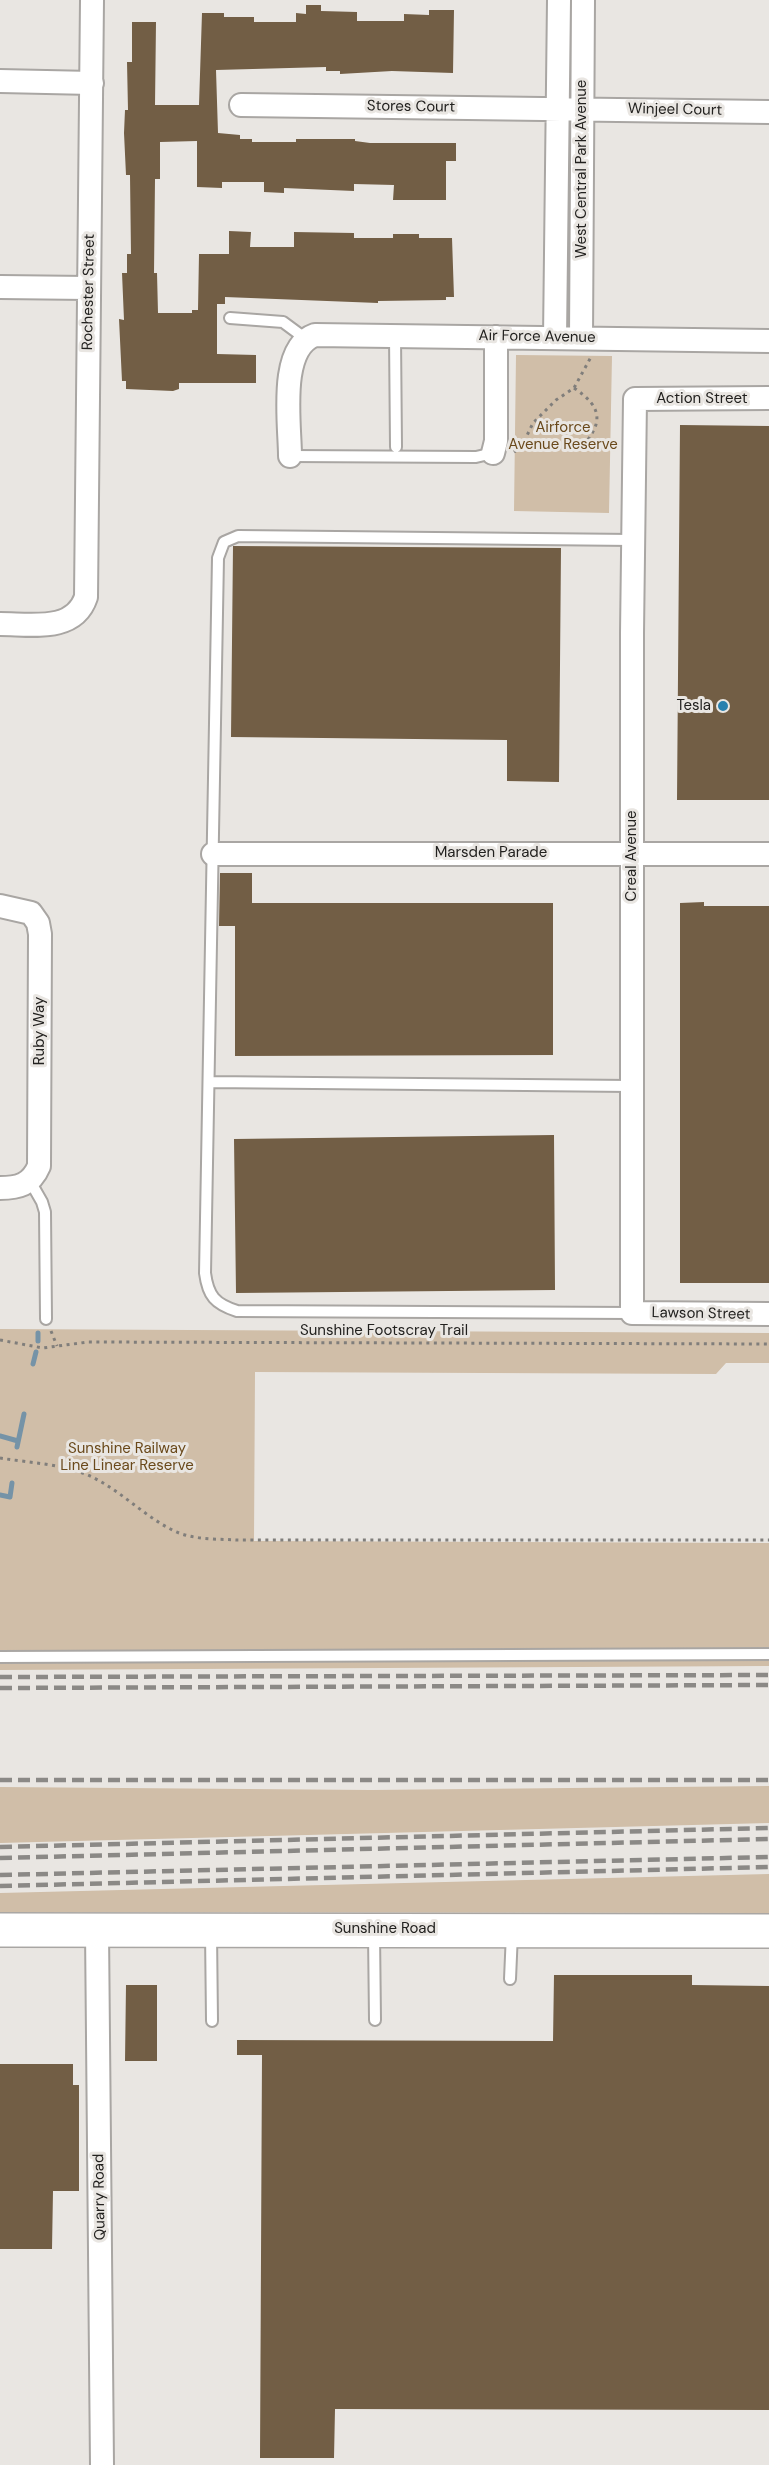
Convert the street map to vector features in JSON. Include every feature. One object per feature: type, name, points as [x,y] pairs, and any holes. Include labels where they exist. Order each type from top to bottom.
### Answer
[{"type":"main road","name":"Sunshine Road","points":[[0,1930],[374,1929],[769,1932]]},
{"type":"street","name":"Rochester Street","points":[[0,624],[64,622],[75,616],[83,607],[87,584],[92,0]]},
{"type":"street","name":"West Central Park Avenue","points":[[555,338],[559,0]]},
{"type":"street","name":"West Central Park Avenue","points":[[583,0],[582,109],[586,343]]},
{"type":"street","points":[[0,81],[92,83]]},
{"type":"street","name":"Stores Court","points":[[241,105],[582,109]]},
{"type":"street","name":"Winjeel Court","points":[[582,109],[769,112]]},
{"type":"street","points":[[0,288],[88,288]]},
{"type":"street","name":"Air Force Avenue","points":[[306,339],[331,334],[555,338],[586,343],[769,341]]},
{"type":"street","points":[[494,452],[496,337]]},
{"type":"street","points":[[290,456],[290,370],[295,352],[306,339]]},
{"type":"street","name":"Action Street","points":[[635,399],[769,398]]},
{"type":"street","name":"Creal Avenue","points":[[632,1313],[635,399]]},
{"type":"street","name":"Marsden Parade","points":[[213,854],[769,854]]},
{"type":"street","name":"Ruby Way","points":[[0,906],[31,913],[38,923],[40,934],[40,1158],[36,1174],[30,1180]]},
{"type":"street","points":[[0,1188],[17,1187],[30,1180]]},
{"type":"street","name":"Lawson Street","points":[[632,1313],[769,1314]]},
{"type":"street","name":"Quarry Road","points":[[97,1930],[102,2465]]},
{"type":"lane","points":[[230,318],[283,322],[306,339]]},
{"type":"lane","points":[[395,335],[396,447]]},
{"type":"lane","points":[[290,456],[476,457],[494,452]]},
{"type":"lane","points":[[632,1313],[237,1311],[220,1305],[207,1292],[205,1273],[218,558],[224,542],[238,536],[633,540]]},
{"type":"lane","points":[[209,1082],[631,1086]]},
{"type":"lane","points":[[30,1180],[45,1212],[46,1319]]},
{"type":"lane","points":[[0,1657],[769,1654]]},
{"type":"lane","points":[[211,1929],[212,2021]]},
{"type":"lane","points":[[374,1929],[375,2020]]},
{"type":"lane","points":[[510,1980],[512,1930]]},
{"type":"path","points":[[494,452],[519,450],[533,423],[556,400],[574,388],[592,356],[586,343]]},
{"type":"path","points":[[574,388],[589,398],[597,410],[597,423],[592,436],[580,449]]},
{"type":"path","name":"Sunshine Footscray Trail","points":[[0,1340],[43,1348],[88,1342],[769,1344]]},
{"type":"path","points":[[0,1458],[80,1472],[96,1478],[164,1524],[196,1538],[238,1540],[769,1540]]},
{"type":"green space","name":"Airforce Avenue Reserve","points":[[516,355],[612,356],[609,513],[514,511]]},
{"type":"green space","name":"Sunshine Railway Line Linear Reserve","points":[[0,1329],[769,1333],[769,1363],[726,1363],[716,1374],[255,1372],[254,1541],[769,1543],[769,1666],[0,1670]]},
{"type":"green space","points":[[769,1786],[769,1823],[0,1843],[0,1787],[371,1790]]},
{"type":"green space","points":[[769,1874],[769,1913],[0,1912],[0,1893]]},
{"type":"building","points":[[306,5],[321,5],[321,11],[357,12],[357,21],[404,21],[404,14],[429,15],[429,10],[454,10],[453,73],[392,71],[340,74],[340,71],[326,71],[326,67],[216,70],[218,133],[240,135],[240,139],[252,139],[252,142],[355,139],[355,141],[370,143],[456,143],[456,161],[446,161],[446,200],[393,200],[394,185],[354,184],[354,191],[284,188],[284,193],[264,192],[264,182],[222,182],[222,188],[197,187],[197,141],[160,142],[160,179],[155,179],[154,273],[157,273],[158,313],[192,313],[192,310],[198,310],[199,254],[229,254],[229,231],[251,232],[250,247],[294,247],[294,232],[354,233],[354,238],[393,238],[393,234],[419,234],[419,238],[452,238],[454,297],[446,297],[446,300],[378,301],[378,303],[225,297],[225,304],[217,304],[217,354],[256,355],[256,383],[179,383],[179,389],[173,391],[126,389],[126,381],[122,381],[119,319],[124,320],[122,273],[127,273],[127,254],[131,254],[130,175],[126,175],[124,133],[125,110],[128,110],[127,62],[132,62],[132,22],[156,22],[155,105],[199,105],[202,13],[224,13],[224,17],[254,17],[254,22],[296,22],[296,13],[306,14]]},
{"type":"building","points":[[680,425],[769,426],[769,800],[677,800]]},
{"type":"building","points":[[233,546],[561,548],[559,782],[507,781],[507,740],[231,737]]},
{"type":"building","points":[[220,873],[252,873],[252,903],[553,903],[553,1055],[235,1056],[235,926],[219,926]]},
{"type":"building","points":[[704,902],[704,906],[769,906],[769,1283],[680,1283],[680,903]]},
{"type":"building","points":[[554,1135],[555,1290],[236,1293],[234,1139]]},
{"type":"building","points":[[554,1975],[692,1975],[692,1985],[769,1986],[769,2410],[335,2409],[334,2458],[260,2458],[262,2055],[237,2055],[237,2040],[553,2041]]},
{"type":"building","points":[[126,1985],[157,1985],[157,2061],[125,2061]]},
{"type":"building","points":[[0,2064],[73,2064],[73,2085],[79,2085],[79,2191],[53,2191],[52,2249],[0,2249]]},
{"type":"waterway","points":[[38,1333],[38,1341]]},
{"type":"waterway","points":[[33,1364],[36,1352]]},
{"type":"waterway","points":[[17,1447],[24,1414]]},
{"type":"waterway","points":[[0,1436],[18,1441]]},
{"type":"waterway","points":[[0,1495],[10,1497],[12,1483]]},
{"type":"railway","points":[[0,1677],[769,1675]]},
{"type":"railway","points":[[0,1688],[769,1685]]},
{"type":"railway","points":[[0,1780],[769,1780]]},
{"type":"railway","points":[[0,1847],[769,1828]]},
{"type":"railway","points":[[0,1858],[769,1839]]},
{"type":"railway","points":[[0,1875],[769,1857]]},
{"type":"railway","points":[[0,1886],[769,1867]]},
{"type":"place","name":"Tesla","points":[[723,706]]}]
